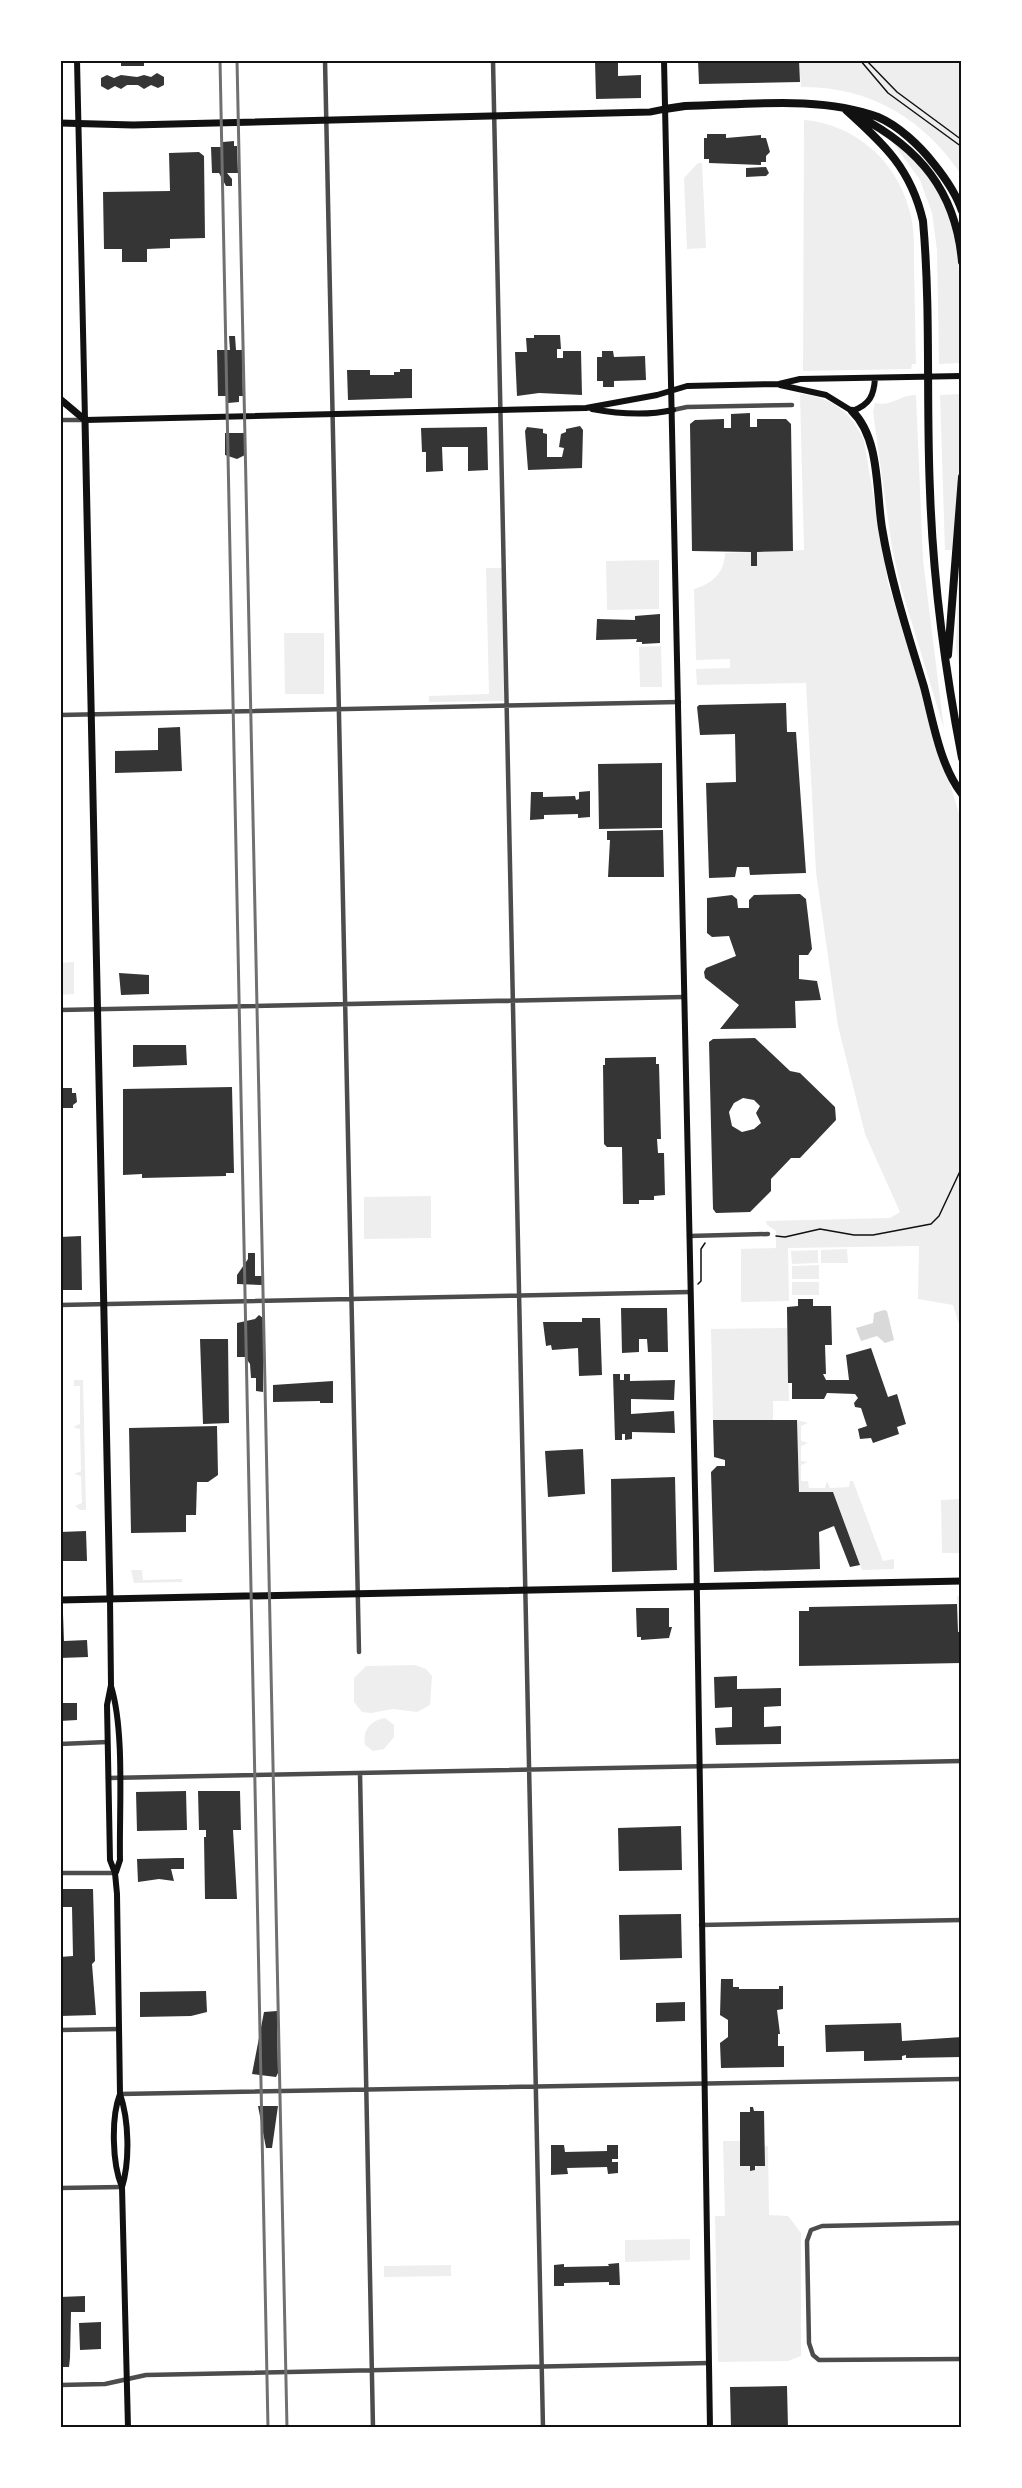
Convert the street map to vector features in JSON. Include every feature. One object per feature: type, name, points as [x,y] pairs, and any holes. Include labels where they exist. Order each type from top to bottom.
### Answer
[{"type":"highway","points":[[666,109],[685,106],[795,104],[846,110],[878,117],[916,144],[946,179],[962,211]]},
{"type":"highway","points":[[846,110],[894,136],[927,169],[949,205],[957,229],[962,262]]},
{"type":"highway","points":[[846,110],[890,151],[911,182],[918,199],[926,247],[927,364],[934,564],[947,673],[962,758]]},
{"type":"highway","points":[[852,411],[862,423],[871,448],[882,529],[904,622],[935,728],[954,784],[962,794]]},
{"type":"highway","points":[[947,673],[962,477]]},
{"type":"main road","points":[[76,60],[110,1599],[111,1685],[107,1705],[107,1742],[110,1860],[115,1873],[120,2094],[125,2107],[126,2174],[122,2187],[128,2428]]},
{"type":"main road","points":[[664,60],[697,1586],[710,2428]]},
{"type":"main road","points":[[60,123],[101,126],[650,112],[666,109]]},
{"type":"main road","points":[[586,408],[687,386],[778,384],[800,379],[962,376]]},
{"type":"main road","points":[[778,384],[826,395],[852,411],[870,400],[875,378]]},
{"type":"main road","points":[[60,399],[85,420],[501,409],[586,408],[620,414],[658,413],[673,410]]},
{"type":"main road","points":[[60,1600],[962,1581]]},
{"type":"main road","points":[[111,1685],[117,1706],[120,1860],[115,1873]]},
{"type":"main road","points":[[120,2094],[115,2108],[116,2174],[122,2187]]},
{"type":"street","points":[[325,60],[359,1652]]},
{"type":"street","points":[[493,60],[521,1295],[543,2428]]},
{"type":"street","points":[[673,410],[687,407],[792,405]]},
{"type":"street","points":[[60,420],[85,420]]},
{"type":"street","points":[[60,715],[679,702]]},
{"type":"street","points":[[60,1010],[684,997]]},
{"type":"street","points":[[689,1236],[768,1234]]},
{"type":"street","points":[[60,1305],[690,1292]]},
{"type":"street","points":[[60,1744],[107,1742]]},
{"type":"street","points":[[108,1778],[962,1761]]},
{"type":"street","points":[[360,1773],[373,2428]]},
{"type":"street","points":[[60,1873],[115,1873]]},
{"type":"street","points":[[701,1925],[962,1920]]},
{"type":"street","points":[[60,2030],[119,2029]]},
{"type":"street","points":[[120,2094],[962,2079]]},
{"type":"street","points":[[60,2188],[122,2187]]},
{"type":"street","points":[[962,2223],[822,2226],[811,2230],[807,2241],[809,2343],[813,2355],[826,2362],[962,2360]]},
{"type":"street","points":[[60,2385],[105,2384],[146,2375],[709,2363]]},
{"type":"path","points":[[860,60],[888,93],[962,147]]},
{"type":"path","points":[[866,60],[897,92],[962,140]]},
{"type":"path","points":[[768,1234],[783,1237],[820,1229],[869,1235],[931,1224],[939,1216],[962,1167]]},
{"type":"path","points":[[702,1281],[701,1249],[710,1241]]},
{"type":"shaded area","points":[[799,60],[962,60],[962,176],[931,138],[893,110],[850,92],[801,87]]},
{"type":"shaded area","points":[[804,120],[822,123],[856,137],[883,160],[903,191],[911,216],[914,238],[916,364],[912,364],[911,369],[803,371]]},
{"type":"shaded area","points":[[889,137],[927,174],[943,201],[951,222],[959,268],[960,363],[939,364],[937,250],[932,213],[920,180]]},
{"type":"shaded area","points":[[698,163],[702,163],[706,248],[687,249],[684,178]]},
{"type":"shaded area","points":[[800,394],[831,402],[854,422],[864,441],[888,583],[962,823],[962,1334],[953,1305],[918,1299],[919,1246],[788,1248],[789,1301],[741,1302],[741,1249],[776,1248],[776,1231],[767,1225],[766,1221],[890,1218],[900,1212],[865,1134],[838,1026],[816,872],[806,683],[697,685],[696,669],[730,668],[730,659],[696,660],[694,589],[706,584],[716,576],[723,566],[725,553],[804,550]]},
{"type":"shaded area","points":[[961,394],[962,446],[952,550],[945,550],[940,395]]},
{"type":"shaded area","points":[[916,395],[923,560],[944,729],[901,587],[892,548],[873,412],[875,403],[881,404]]},
{"type":"shaded area","points":[[659,560],[659,609],[607,610],[606,561]]},
{"type":"shaded area","points":[[959,565],[962,565],[962,687],[956,646]]},
{"type":"shaded area","points":[[486,568],[502,568],[504,701],[429,702],[429,696],[489,694]]},
{"type":"shaded area","points":[[284,633],[324,633],[324,694],[285,694]]},
{"type":"shaded area","points":[[661,646],[662,687],[640,687],[639,647]]},
{"type":"shaded area","points":[[74,962],[74,994],[60,995],[60,963]]},
{"type":"shaded area","points":[[431,1196],[431,1238],[364,1239],[364,1197]]},
{"type":"shaded area","points":[[847,1249],[848,1263],[821,1263],[821,1250]]},
{"type":"shaded area","points":[[818,1250],[818,1263],[792,1264],[791,1251]]},
{"type":"shaded area","points":[[819,1265],[819,1279],[792,1279],[792,1266]]},
{"type":"shaded area","points":[[792,1282],[819,1282],[819,1295],[792,1295]]},
{"type":"shaded area","points":[[887,1311],[894,1340],[885,1343],[877,1336],[861,1341],[856,1328],[873,1323],[874,1313]]},
{"type":"shaded area","points":[[787,1328],[789,1401],[773,1401],[773,1420],[713,1420],[711,1329]]},
{"type":"shaded area","points":[[74,1380],[83,1380],[86,1510],[80,1510],[75,1506],[82,1503],[81,1476],[74,1474],[81,1471],[80,1429],[73,1427],[80,1424],[80,1386],[74,1386]]},
{"type":"shaded area","points":[[797,1420],[808,1423],[801,1426],[801,1441],[808,1443],[801,1446],[801,1461],[808,1462],[801,1465],[801,1481],[808,1481],[809,1488],[825,1488],[827,1481],[830,1488],[849,1487],[850,1481],[853,1481],[883,1561],[894,1559],[894,1569],[862,1570],[833,1492],[799,1492]]},
{"type":"shaded area","points":[[962,1499],[962,1553],[942,1553],[941,1500]]},
{"type":"shaded area","points":[[131,1570],[142,1570],[143,1580],[182,1579],[182,1582],[134,1583]]},
{"type":"shaded area","points":[[957,1596],[962,1596],[962,1632],[958,1632]]},
{"type":"shaded area","points":[[415,1665],[426,1669],[432,1676],[430,1705],[417,1712],[393,1709],[371,1713],[362,1712],[354,1702],[354,1678],[366,1666]]},
{"type":"shaded area","points":[[385,1718],[394,1725],[394,1737],[384,1749],[373,1751],[365,1745],[366,1730],[372,1723]]},
{"type":"shaded area","points":[[723,2141],[740,2141],[751,2171],[755,2170],[764,2146],[768,2146],[769,2215],[788,2216],[801,2233],[801,2356],[788,2361],[718,2362],[715,2216],[725,2216]]},
{"type":"shaded area","points":[[690,2239],[690,2260],[625,2262],[625,2240]]},
{"type":"shaded area","points":[[451,2265],[451,2276],[384,2277],[384,2266]]},
{"type":"building","points":[[121,60],[144,60],[144,66],[121,66]]},
{"type":"building","points":[[595,60],[618,60],[618,76],[641,75],[641,98],[596,99]]},
{"type":"building","points":[[698,60],[799,60],[800,82],[699,84]]},
{"type":"building","points":[[157,73],[164,77],[164,85],[158,88],[151,85],[144,89],[138,85],[127,85],[121,89],[115,86],[108,90],[101,86],[101,78],[107,75],[114,78],[121,75],[151,77]]},
{"type":"building","points":[[707,134],[726,134],[726,138],[761,135],[761,138],[766,138],[770,152],[766,156],[766,162],[761,162],[761,165],[709,163],[709,159],[704,159],[704,138],[707,138]]},
{"type":"building","points":[[234,141],[234,146],[237,146],[238,173],[227,173],[232,179],[232,186],[226,186],[219,173],[212,173],[211,147],[223,147],[223,142]]},
{"type":"building","points":[[199,152],[204,156],[205,238],[170,239],[170,248],[147,249],[147,262],[122,262],[122,249],[104,249],[103,192],[170,191],[169,153]]},
{"type":"building","points":[[766,167],[769,173],[766,176],[746,177],[746,168]]},
{"type":"building","points":[[534,335],[560,335],[561,349],[557,349],[557,358],[563,358],[563,351],[581,351],[582,395],[539,393],[517,396],[515,352],[527,352],[526,338],[534,338]]},
{"type":"building","points":[[229,336],[235,336],[236,350],[242,350],[243,396],[239,396],[239,402],[228,403],[228,396],[218,396],[217,350],[230,350]]},
{"type":"building","points":[[602,351],[613,351],[614,357],[645,356],[646,380],[614,381],[614,387],[603,387],[603,381],[597,381],[597,357],[602,357]]},
{"type":"building","points":[[400,369],[412,369],[412,398],[348,400],[347,370],[370,370],[370,375],[394,375],[394,372],[400,372]]},
{"type":"building","points":[[750,413],[750,427],[757,427],[757,419],[786,419],[791,424],[793,551],[757,552],[757,566],[751,566],[751,552],[692,551],[690,424],[695,420],[724,419],[724,428],[731,428],[731,414]]},
{"type":"building","points":[[580,426],[583,430],[582,468],[528,470],[525,431],[527,427],[543,429],[543,433],[547,434],[547,457],[562,457],[564,448],[559,447],[561,434],[566,432],[566,429]]},
{"type":"building","points":[[487,427],[488,470],[468,471],[468,447],[442,447],[443,471],[426,472],[426,452],[422,452],[421,428]]},
{"type":"building","points":[[225,433],[244,433],[245,455],[237,459],[225,455]]},
{"type":"building","points":[[660,614],[660,643],[642,644],[642,642],[636,642],[637,639],[596,640],[597,619],[635,620],[635,616]]},
{"type":"building","points":[[786,703],[787,732],[796,732],[806,873],[750,875],[749,867],[737,867],[735,877],[709,878],[706,783],[736,782],[735,734],[700,735],[697,707],[699,705]]},
{"type":"building","points":[[180,727],[182,771],[115,773],[115,751],[158,750],[158,728]]},
{"type":"building","points":[[662,763],[662,828],[599,829],[598,764]]},
{"type":"building","points":[[590,791],[590,817],[578,818],[578,814],[544,815],[544,819],[530,820],[531,792],[543,792],[543,797],[575,796],[576,800],[579,799],[579,792]]},
{"type":"building","points":[[663,830],[664,877],[608,877],[610,840],[607,840],[607,831]]},
{"type":"building","points":[[800,894],[806,899],[812,949],[808,955],[799,955],[799,979],[817,981],[821,1000],[795,1001],[796,1028],[720,1029],[739,1005],[705,978],[704,972],[706,968],[736,956],[729,936],[712,937],[707,933],[707,898],[732,895],[737,899],[738,908],[749,908],[749,900],[754,895]]},
{"type":"building","points":[[119,973],[149,975],[149,994],[121,995]]},
{"type":"building","points":[[755,1038],[790,1071],[800,1073],[835,1107],[836,1120],[800,1158],[791,1158],[771,1179],[771,1191],[750,1212],[716,1213],[713,1209],[709,1042],[713,1039]],"holes":[[[743,1098],[754,1100],[760,1106],[756,1113],[761,1123],[754,1129],[742,1132],[732,1126],[729,1112],[734,1103]]]},
{"type":"building","points":[[133,1045],[186,1045],[187,1065],[133,1067]]},
{"type":"building","points":[[656,1057],[656,1064],[659,1064],[661,1139],[657,1139],[658,1153],[664,1153],[665,1195],[654,1196],[654,1200],[639,1200],[639,1204],[623,1204],[622,1147],[607,1147],[604,1144],[603,1065],[605,1065],[605,1058]]},
{"type":"building","points":[[232,1087],[234,1173],[226,1173],[226,1176],[142,1178],[142,1174],[123,1175],[123,1089]]},
{"type":"building","points":[[62,1088],[72,1088],[72,1093],[76,1093],[77,1102],[73,1108],[60,1108]]},
{"type":"building","points":[[81,1236],[82,1290],[60,1290],[60,1237]]},
{"type":"building","points":[[248,1253],[255,1253],[255,1276],[262,1276],[262,1285],[237,1284],[237,1275],[248,1259]]},
{"type":"building","points":[[798,1299],[813,1299],[813,1306],[831,1306],[832,1345],[825,1345],[826,1374],[823,1374],[826,1380],[849,1380],[846,1355],[871,1348],[888,1397],[897,1394],[906,1424],[897,1427],[899,1434],[873,1443],[871,1438],[860,1439],[858,1429],[867,1426],[861,1408],[855,1407],[854,1403],[858,1398],[855,1394],[827,1393],[824,1399],[792,1399],[792,1383],[788,1383],[787,1307],[798,1306]]},
{"type":"building","points":[[621,1308],[667,1308],[668,1352],[648,1352],[647,1339],[639,1339],[639,1352],[622,1353]]},
{"type":"building","points":[[259,1315],[263,1318],[263,1392],[256,1391],[256,1378],[251,1378],[250,1364],[245,1357],[237,1357],[237,1323],[255,1319]]},
{"type":"building","points":[[582,1318],[600,1318],[602,1375],[579,1376],[578,1348],[552,1350],[551,1345],[546,1346],[543,1322],[582,1322]]},
{"type":"building","points":[[200,1339],[228,1339],[229,1423],[203,1424]]},
{"type":"building","points":[[613,1374],[620,1374],[620,1380],[624,1380],[624,1374],[630,1374],[630,1381],[675,1380],[674,1400],[631,1399],[631,1414],[674,1411],[675,1433],[632,1432],[632,1439],[625,1440],[625,1434],[622,1434],[622,1440],[615,1440]]},
{"type":"building","points":[[333,1381],[333,1403],[273,1402],[273,1385]]},
{"type":"building","points":[[713,1420],[797,1420],[799,1492],[833,1492],[860,1565],[850,1567],[834,1526],[819,1532],[820,1569],[714,1572],[711,1472],[717,1466],[725,1466],[725,1460],[714,1457]]},
{"type":"building","points":[[217,1426],[218,1475],[208,1482],[197,1482],[196,1515],[186,1515],[186,1532],[131,1533],[129,1428]]},
{"type":"building","points":[[583,1449],[585,1494],[548,1497],[545,1451]]},
{"type":"building","points":[[675,1477],[677,1570],[612,1572],[611,1479]]},
{"type":"building","points":[[86,1531],[87,1561],[60,1561],[60,1532]]},
{"type":"building","points":[[957,1604],[958,1632],[962,1632],[962,1663],[799,1666],[799,1611],[809,1611],[809,1607]]},
{"type":"building","points":[[636,1608],[669,1608],[669,1627],[672,1627],[669,1638],[641,1640],[641,1637],[637,1637]]},
{"type":"building","points":[[60,1614],[63,1614],[64,1641],[87,1640],[88,1657],[60,1658]]},
{"type":"building","points":[[737,1676],[737,1689],[781,1688],[781,1706],[764,1707],[764,1727],[781,1726],[781,1744],[716,1745],[715,1728],[732,1727],[732,1707],[715,1708],[714,1677]]},
{"type":"building","points":[[60,1703],[77,1703],[77,1720],[60,1721]]},
{"type":"building","points":[[186,1791],[187,1830],[137,1831],[136,1792]]},
{"type":"building","points":[[198,1791],[240,1791],[241,1830],[233,1830],[237,1899],[205,1899],[204,1837],[206,1837],[206,1830],[199,1830]]},
{"type":"building","points":[[681,1826],[682,1870],[619,1871],[618,1828]]},
{"type":"building","points":[[184,1858],[184,1869],[171,1869],[174,1881],[159,1879],[138,1882],[137,1859]]},
{"type":"building","points":[[60,1889],[93,1889],[95,1961],[92,1964],[96,2015],[60,2016],[60,1957],[73,1956],[72,1907],[60,1907]]},
{"type":"building","points":[[681,1914],[682,1958],[620,1960],[619,1915]]},
{"type":"building","points":[[721,1979],[733,1979],[733,1987],[739,1987],[739,1989],[779,1989],[779,1986],[783,1986],[783,2009],[777,2010],[780,2034],[778,2034],[778,2046],[784,2046],[784,2067],[721,2068],[720,2043],[728,2037],[728,2020],[720,2015]]},
{"type":"building","points":[[206,1991],[207,2012],[191,2016],[140,2017],[140,1992]]},
{"type":"building","points":[[685,2002],[685,2021],[656,2022],[656,2003]]},
{"type":"building","points":[[277,2011],[278,2073],[276,2077],[252,2074],[264,2012]]},
{"type":"building","points":[[901,2023],[902,2041],[962,2037],[962,2057],[906,2058],[906,2055],[902,2056],[902,2060],[864,2061],[864,2051],[826,2052],[825,2025]]},
{"type":"building","points":[[258,2106],[278,2106],[272,2148],[266,2148]]},
{"type":"building","points":[[750,2107],[753,2107],[754,2111],[764,2111],[765,2166],[755,2166],[755,2170],[750,2171],[750,2166],[740,2166],[740,2112],[750,2112]]},
{"type":"building","points":[[551,2145],[564,2145],[565,2152],[607,2151],[607,2145],[618,2145],[618,2159],[612,2159],[612,2162],[618,2162],[618,2173],[608,2174],[607,2167],[567,2168],[568,2174],[551,2175]]},
{"type":"building","points":[[619,2263],[620,2285],[609,2285],[609,2282],[564,2283],[564,2286],[554,2286],[554,2265],[564,2264],[564,2267],[609,2266],[608,2264]]},
{"type":"building","points":[[85,2296],[85,2312],[71,2312],[69,2367],[62,2367],[60,2297]]},
{"type":"building","points":[[101,2322],[101,2349],[80,2350],[79,2323]]},
{"type":"building","points":[[787,2386],[788,2428],[731,2428],[730,2387]]},
{"type":"railway","points":[[220,60],[268,2428]]},
{"type":"railway","points":[[237,60],[287,2428]]}]
